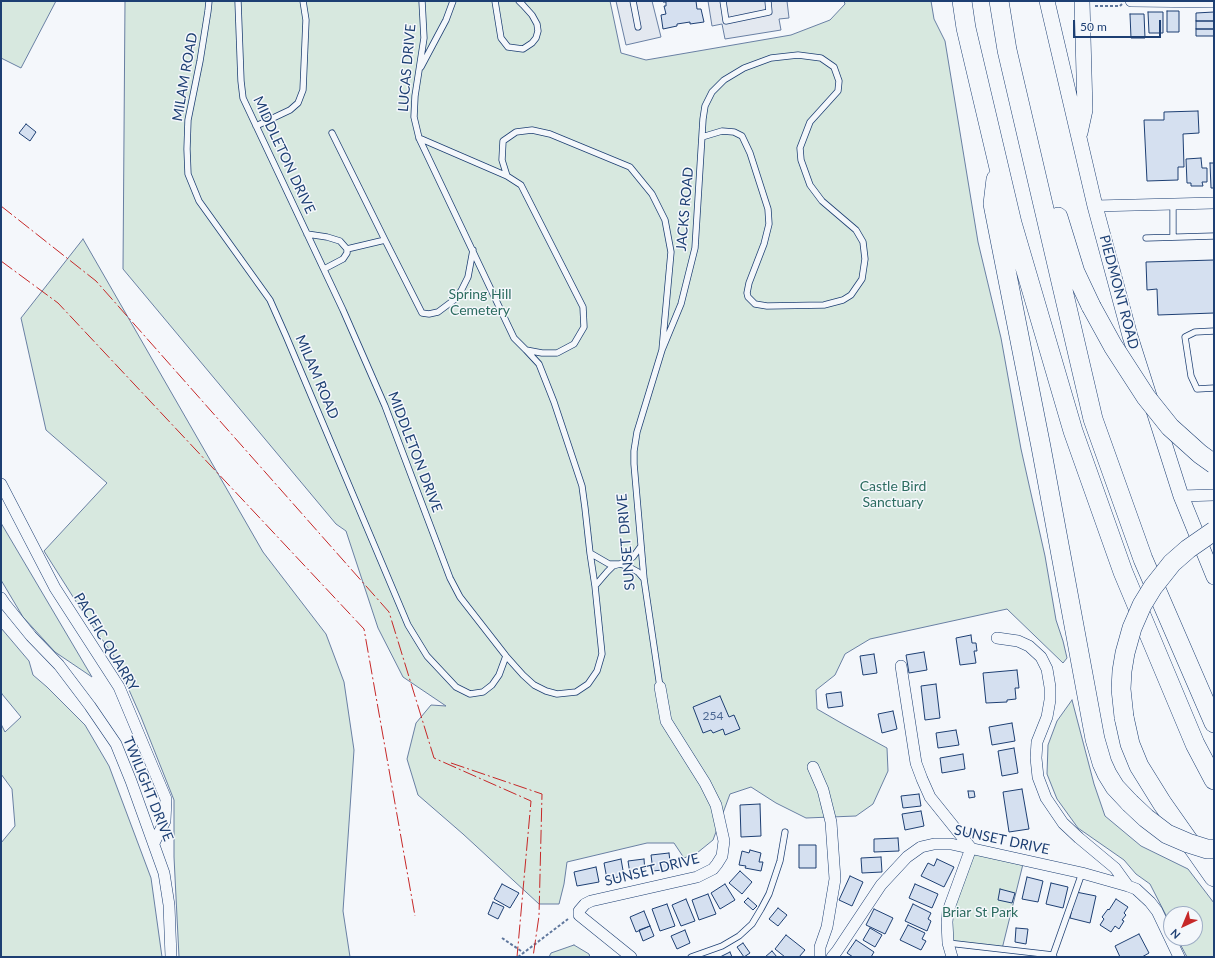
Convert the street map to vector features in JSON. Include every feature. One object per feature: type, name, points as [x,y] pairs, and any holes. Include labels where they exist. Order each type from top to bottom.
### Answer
[{"type":"highway","points":[[962,1],[966,28],[1012,223],[1073,430],[1123,572],[1195,744],[1214,780]]},
{"type":"highway","points":[[1000,1],[1007,50],[1094,419],[1143,559],[1214,723]]},
{"type":"highway","points":[[1007,50],[1075,272],[1091,306],[1113,346],[1146,397],[1170,427],[1200,454],[1214,464]]},
{"type":"highway","points":[[997,163],[993,204],[1041,447],[1095,739],[1102,763],[1115,787],[1146,818],[1167,834],[1188,843],[1207,849],[1214,849]]},
{"type":"highway","points":[[1214,531],[1188,549],[1172,563],[1153,587],[1142,605],[1132,628],[1125,653],[1121,689],[1124,716],[1130,744],[1139,766],[1162,803],[1214,877]]},
{"type":"street","name":"PIEDMONT ROAD","points":[[1046,1],[1095,206],[1130,336],[1181,496],[1214,576]]},
{"type":"street","points":[[1131,1],[1214,2]]},
{"type":"street","points":[[1079,136],[1085,110],[1086,4]]},
{"type":"street","points":[[1095,206],[1214,203]]},
{"type":"street","name":"PACIFIC QUARRY","points":[[1,484],[55,588],[119,687],[122,694],[166,799],[165,821],[154,843]]},
{"type":"street","points":[[1181,496],[1214,495]]},
{"type":"street","name":"TWILIGHT DRIVE","points":[[1,598],[31,636],[59,665],[116,744],[164,873],[169,904],[171,957]]},
{"type":"street","points":[[997,638],[1018,642],[1029,646],[1040,657],[1047,669],[1050,687],[1050,700],[1047,717],[1037,742],[1036,758],[1038,776],[1046,798],[1063,823],[1115,868],[1128,886]]},
{"type":"street","points":[[901,666],[916,763],[922,779],[930,797],[971,848],[948,911],[946,922],[948,943],[952,957]]},
{"type":"street","name":"SUNSET DRIVE","points":[[579,915],[579,911],[584,904],[591,901],[697,877],[713,869],[722,856],[724,841],[716,805],[705,783],[666,721],[660,687]]},
{"type":"street","points":[[813,767],[823,790],[831,822],[835,874],[828,927],[820,946],[820,957]]},
{"type":"street","name":"SUNSET DRIVE","points":[[832,957],[837,952],[881,885],[907,857],[921,847],[934,844],[952,844],[1082,873],[1136,889],[1157,911],[1180,957]]},
{"type":"street","points":[[579,915],[630,957]]},
{"type":"lane","name":"MILAM ROAD","points":[[209,1],[188,120],[188,174],[199,200],[270,300],[408,625],[427,656],[456,687],[470,694],[483,692],[492,685],[506,656]]},
{"type":"lane","name":"MIDDLETON DRIVE","points":[[238,1],[240,81],[243,98],[343,310],[385,406],[450,578],[460,597],[506,656],[534,685],[546,692],[557,694],[576,692],[588,684],[597,671],[602,654],[582,486],[554,402],[539,364],[526,350]]},
{"type":"lane","points":[[256,126],[290,110],[298,103],[303,90],[306,20],[303,1]]},
{"type":"lane","name":"LUCAS DRIVE","points":[[422,1],[424,38],[415,96],[414,117],[419,138],[514,338],[526,350]]},
{"type":"lane","points":[[418,73],[446,20],[453,1]]},
{"type":"lane","points":[[495,1],[501,38],[508,46],[523,49],[536,38],[538,31],[537,24],[532,15],[519,1]]},
{"type":"lane","points":[[632,1],[638,27]]},
{"type":"lane","points":[[724,1],[726,21],[769,12],[768,1]]},
{"type":"lane","name":"JACKS ROAD","points":[[662,350],[681,304],[695,248],[702,137],[705,106],[712,92],[724,80],[744,68],[771,58],[798,55],[821,58],[834,67],[839,81],[838,90],[810,122],[800,148],[801,160],[810,185],[822,201],[856,230],[863,242],[865,259],[862,279],[851,295],[843,300],[824,305],[767,306],[755,304],[748,297],[747,292],[764,244],[769,224],[768,209],[750,153],[742,136],[734,132],[722,132],[702,137]]},
{"type":"lane","name":"SUNSET DRIVE","points":[[507,176],[502,160],[503,141],[516,132],[532,130],[550,134],[630,167],[652,194],[665,220],[671,252],[662,350],[637,432],[634,451],[644,580],[660,687]]},
{"type":"lane","points":[[332,133],[422,312],[429,314],[438,312],[454,300],[461,291],[468,277],[473,250]]},
{"type":"lane","points":[[419,138],[507,176],[520,185],[583,306],[584,327],[574,344],[557,353],[542,353],[526,350]]},
{"type":"lane","points":[[1173,204],[1173,237]]},
{"type":"lane","points":[[307,234],[327,237],[340,241],[347,249]]},
{"type":"lane","points":[[1146,238],[1214,236]]},
{"type":"lane","points":[[347,249],[385,240]]},
{"type":"lane","points":[[324,269],[343,259],[347,253],[347,249]]},
{"type":"lane","points":[[1214,331],[1195,332],[1185,338],[1191,376],[1197,389],[1214,388]]},
{"type":"lane","points":[[595,586],[613,566],[633,557],[642,546]]},
{"type":"lane","points":[[590,553],[609,564],[620,564],[629,567],[638,572],[644,580]]},
{"type":"lane","points":[[691,957],[722,946],[738,936],[752,924],[769,894],[780,861],[785,832]]},
{"type":"lane","points":[[948,943],[1053,956],[1082,873]]},
{"type":"path","points":[[1086,4],[1120,6],[1125,1]]},
{"type":"path","points":[[518,957],[567,920],[579,915]]},
{"type":"path","points":[[502,938],[524,953]]},
{"type":"green space","points":[[1,1],[56,1],[21,68],[1,58]]},
{"type":"green space","name":"Spring Hill Cemetery","points":[[125,1],[610,1],[621,53],[646,60],[791,35],[830,20],[845,4],[844,1],[931,1],[934,19],[945,41],[978,242],[1001,338],[1021,449],[1045,556],[1056,620],[1067,658],[1063,663],[1007,609],[870,639],[845,654],[835,675],[816,690],[817,709],[887,748],[888,771],[873,804],[856,816],[806,818],[776,803],[751,787],[730,794],[713,840],[697,853],[684,858],[674,843],[647,843],[567,862],[559,904],[539,904],[418,795],[407,759],[416,723],[431,705],[446,706],[403,677],[378,628],[346,531],[336,524],[123,269]]},
{"type":"green space","points":[[83,239],[263,552],[326,634],[344,682],[354,750],[343,911],[350,957],[179,957],[174,857],[174,800],[141,717],[114,656],[82,611],[44,551],[107,483],[46,430],[21,318]]},
{"type":"green space","points":[[1,523],[92,677],[55,652],[23,617],[1,580]]},
{"type":"green space","points":[[1,628],[29,661],[33,675],[85,725],[109,766],[151,878],[162,957],[1,957],[1,843],[15,826],[12,789],[1,774],[1,724],[5,732],[21,717],[1,691]]},
{"type":"green space","points":[[1072,700],[1094,784],[1105,816],[1141,846],[1188,869],[1214,903],[1214,957],[1187,957],[1181,946],[1203,946],[1203,906],[1163,906],[1163,909],[1150,884],[1136,874],[1124,860],[1078,828],[1057,799],[1047,774],[1048,745],[1057,721]]},
{"type":"green space","name":"Briar St Park","points":[[971,848],[1024,860],[1002,949],[948,943],[947,922]]},
{"type":"green space","points":[[574,945],[589,954],[590,957],[549,957],[551,953]]},
{"type":"shaded area","points":[[616,1],[652,1],[661,37],[626,45]]},
{"type":"shaded area","points":[[708,1],[787,1],[789,18],[779,19],[781,30],[725,39],[722,24],[712,26]]},
{"type":"building","points":[[663,1],[696,1],[697,9],[701,9],[704,22],[677,24],[677,26],[663,29],[661,15],[666,14],[664,6],[666,6],[666,2]]},
{"type":"building","points":[[1167,11],[1179,11],[1179,32],[1167,32]]},
{"type":"building","points":[[1148,12],[1163,12],[1163,33],[1149,33]]},
{"type":"building","points":[[1214,12],[1214,21],[1196,21],[1196,13]]},
{"type":"building","points":[[1130,14],[1144,14],[1145,38],[1131,38]]},
{"type":"building","points":[[1196,21],[1214,21],[1214,29],[1196,29]]},
{"type":"building","points":[[1196,29],[1214,29],[1214,36],[1196,36]]},
{"type":"building","points":[[1198,111],[1199,133],[1183,134],[1184,167],[1178,167],[1178,180],[1147,181],[1144,120],[1164,120],[1164,112]]},
{"type":"building","points":[[26,124],[36,132],[30,141],[19,133]]},
{"type":"building","points":[[1201,158],[1202,168],[1207,168],[1207,182],[1202,182],[1203,186],[1191,186],[1191,183],[1187,183],[1186,159]]},
{"type":"building","points":[[1210,163],[1214,163],[1214,188],[1211,188]]},
{"type":"building","points":[[1214,260],[1214,313],[1158,315],[1157,289],[1147,290],[1146,262]]},
{"type":"building","points":[[971,635],[972,643],[976,643],[977,651],[974,651],[976,663],[960,665],[956,638]]},
{"type":"building","points":[[924,652],[927,670],[909,673],[906,655]]},
{"type":"building","points":[[874,654],[877,673],[863,675],[860,656]]},
{"type":"building","points":[[1017,670],[1019,688],[1015,688],[1016,699],[1007,700],[1007,702],[986,703],[983,673]]},
{"type":"building","points":[[936,684],[940,718],[925,720],[921,686]]},
{"type":"building","points":[[841,692],[843,706],[828,708],[826,694]]},
{"type":"building","points":[[720,696],[729,717],[734,715],[740,729],[725,735],[723,729],[713,733],[711,730],[703,733],[693,707]]},
{"type":"building","points":[[893,711],[897,729],[882,733],[878,714]]},
{"type":"building","points":[[1012,723],[1015,741],[992,745],[989,727]]},
{"type":"building","points":[[956,730],[959,745],[938,748],[936,733]]},
{"type":"building","points":[[1014,748],[1018,773],[1002,776],[998,751]]},
{"type":"building","points":[[963,754],[965,769],[942,773],[940,758]]},
{"type":"building","points":[[1022,789],[1029,829],[1009,832],[1003,792]]},
{"type":"building","points":[[968,791],[974,791],[975,797],[969,798]]},
{"type":"building","points":[[919,794],[921,806],[903,808],[901,796]]},
{"type":"building","points":[[760,804],[761,836],[741,837],[740,805]]},
{"type":"building","points":[[921,811],[924,826],[905,830],[902,814]]},
{"type":"building","points":[[898,838],[899,851],[874,852],[874,839]]},
{"type":"building","points":[[799,845],[816,845],[816,868],[799,868]]},
{"type":"building","points":[[750,850],[761,853],[759,862],[763,862],[761,871],[745,868],[746,866],[739,865],[742,851],[749,853]]},
{"type":"building","points":[[669,853],[671,869],[653,871],[651,855]]},
{"type":"building","points":[[881,857],[882,872],[862,873],[861,858]]},
{"type":"building","points":[[621,859],[624,876],[607,879],[604,863]]},
{"type":"building","points":[[644,859],[645,872],[630,874],[628,861]]},
{"type":"building","points":[[937,859],[954,867],[944,887],[921,876],[928,863],[934,866]]},
{"type":"building","points":[[596,867],[599,882],[577,886],[574,872]]},
{"type":"building","points":[[740,871],[752,882],[742,894],[729,883]]},
{"type":"building","points":[[850,876],[863,882],[852,906],[839,900]]},
{"type":"building","points":[[1027,877],[1043,881],[1038,902],[1022,899]]},
{"type":"building","points":[[1051,883],[1068,887],[1063,908],[1046,904]]},
{"type":"building","points":[[502,884],[519,893],[510,908],[494,899]]},
{"type":"building","points":[[725,884],[735,900],[720,909],[711,893]]},
{"type":"building","points":[[915,884],[938,894],[932,908],[909,898]]},
{"type":"building","points":[[1000,889],[1015,893],[1012,903],[998,900]]},
{"type":"building","points":[[1076,892],[1096,896],[1090,923],[1070,918]]},
{"type":"building","points":[[708,894],[716,914],[699,920],[692,900]]},
{"type":"building","points":[[748,898],[757,906],[753,910],[744,902]]},
{"type":"building","points":[[686,899],[695,921],[681,926],[672,905]]},
{"type":"building","points":[[1116,899],[1128,907],[1124,913],[1126,915],[1122,920],[1124,921],[1119,929],[1115,926],[1111,932],[1100,925],[1104,919],[1102,917],[1108,909],[1109,910]]},
{"type":"building","points":[[493,902],[504,907],[498,919],[488,914]]},
{"type":"building","points":[[667,904],[675,926],[660,931],[652,909]]},
{"type":"building","points":[[913,904],[931,913],[928,919],[931,921],[927,931],[905,921]]},
{"type":"building","points":[[778,908],[787,915],[778,926],[769,919]]},
{"type":"building","points":[[874,909],[893,918],[885,934],[866,925]]},
{"type":"building","points":[[644,911],[650,926],[636,932],[630,917]]},
{"type":"building","points":[[908,925],[925,933],[922,939],[926,941],[921,950],[900,940]]},
{"type":"building","points":[[650,926],[654,936],[643,941],[639,930]]},
{"type":"building","points":[[870,928],[882,935],[875,947],[863,940]]},
{"type":"building","points":[[1016,928],[1028,929],[1026,944],[1015,942]]},
{"type":"building","points":[[685,930],[690,943],[677,949],[671,936]]},
{"type":"building","points":[[1139,934],[1149,953],[1142,957],[1120,957],[1115,946]]},
{"type":"building","points":[[786,935],[805,950],[799,957],[785,957],[775,949]]},
{"type":"building","points":[[856,940],[874,952],[871,957],[853,957],[847,953]]},
{"type":"building","points":[[743,943],[750,953],[744,957],[737,947]]},
{"type":"building","points":[[772,951],[777,957],[765,957]]},
{"type":"building","points":[[730,952],[732,957],[720,957]]},
{"type":"power","points":[[1,206],[96,281],[389,612],[434,758],[531,801],[517,957]]},
{"type":"power","points":[[1,261],[58,303],[364,629],[415,916]]},
{"type":"power","points":[[451,763],[542,794],[539,916],[533,957]]},
{"type":"park label","name":"Castle Bird Sanctuary","points":[[893,494]]}]
